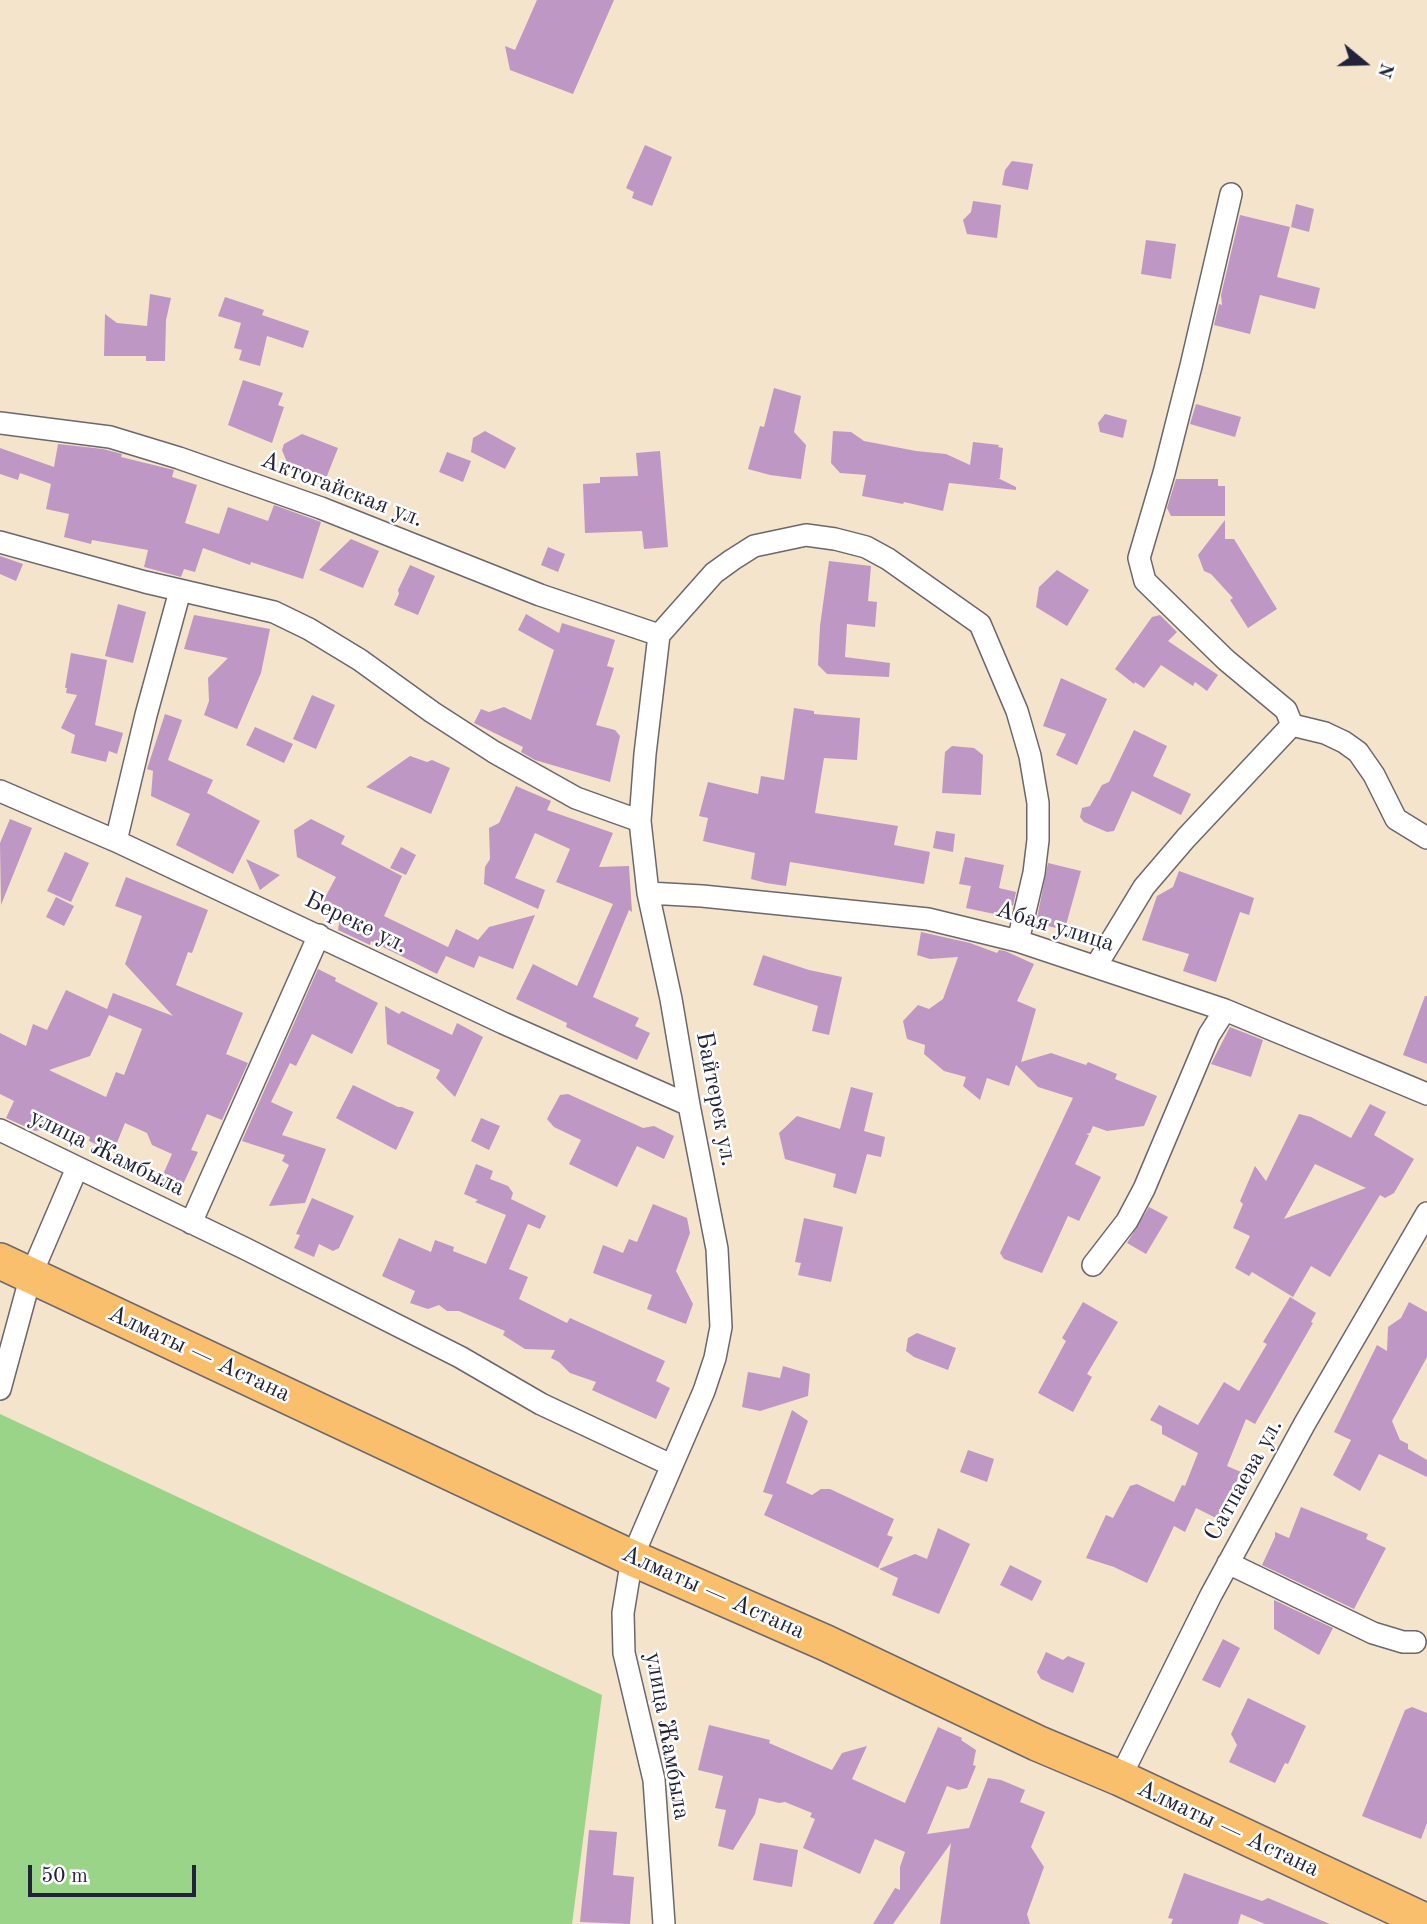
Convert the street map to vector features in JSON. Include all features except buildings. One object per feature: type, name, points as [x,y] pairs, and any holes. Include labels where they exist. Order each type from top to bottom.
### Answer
[{"type":"highway","name":"Алматы — Астана","points":[[0,1261],[632,1558],[827,1643],[1037,1743],[1120,1778],[1427,1922]]},
{"type":"street","points":[[1231,194],[1185,393],[1139,558],[1144,581],[1226,660],[1286,710],[1292,725]]},
{"type":"street","name":"Актогайская ул.","points":[[0,423],[110,437],[180,458],[321,508],[540,595],[659,635]]},
{"type":"street","points":[[659,635],[714,573],[732,560],[754,546],[806,535],[866,547],[888,559],[980,624],[1017,711],[1030,756],[1038,803],[1038,840],[1034,873],[1018,941]]},
{"type":"street","points":[[0,542],[180,591],[248,604],[274,612],[309,629],[360,660],[432,712],[494,752],[576,797],[640,821]]},
{"type":"street","points":[[116,841],[143,727],[180,591]]},
{"type":"street","name":"Байтерек ул.","points":[[632,1558],[704,1391],[715,1358],[721,1327],[718,1249],[671,999],[648,893],[640,821],[646,741],[659,635]]},
{"type":"street","points":[[1292,725],[1325,733],[1345,742],[1357,752],[1374,775],[1396,819],[1427,838]]},
{"type":"street","points":[[1096,966],[1144,887],[1292,725]]},
{"type":"street","name":"Береке ул.","points":[[0,791],[116,841],[503,1023],[689,1105]]},
{"type":"street","name":"Абая улица","points":[[648,893],[928,919],[1018,941],[1225,1010],[1427,1094]]},
{"type":"street","points":[[191,1223],[319,935]]},
{"type":"street","points":[[1093,1265],[1127,1221],[1144,1189],[1209,1035],[1225,1010]]},
{"type":"street","name":"улица Жамбыла","points":[[0,1130],[460,1357],[541,1404],[671,1465]]},
{"type":"street","points":[[0,1389],[31,1275],[77,1168]]},
{"type":"street","name":"Сатпаева ул.","points":[[1120,1778],[1228,1563],[1305,1423],[1427,1213]]},
{"type":"street","name":"улица Жамбыла","points":[[632,1558],[623,1613],[624,1653],[654,1780],[664,1924]]},
{"type":"street","points":[[1228,1563],[1373,1633],[1403,1642],[1415,1642]]},
{"type":"green space","points":[[0,1414],[602,1695],[572,1924],[0,1924]]}]
